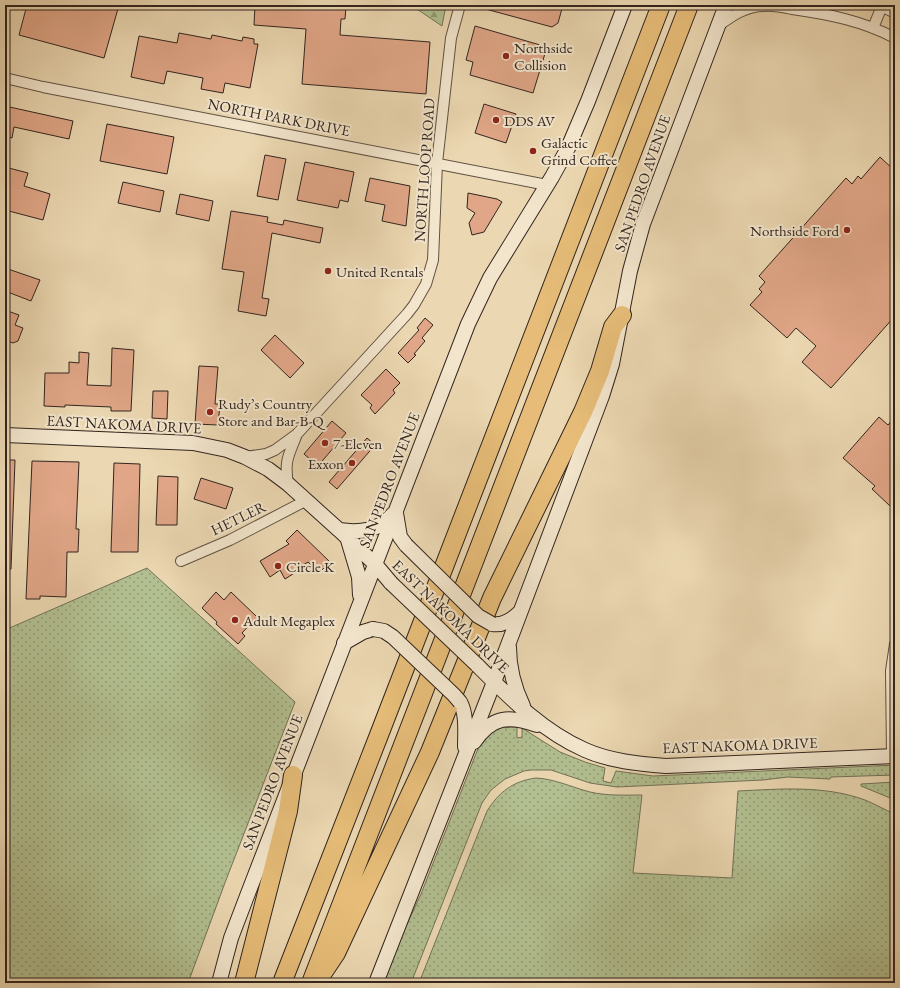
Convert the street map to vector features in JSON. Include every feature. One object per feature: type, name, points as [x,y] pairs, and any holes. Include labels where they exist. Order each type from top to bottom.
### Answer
[{"type":"highway","points":[[282,983],[661,5]]},
{"type":"highway","points":[[311,983],[689,5]]},
{"type":"highway","points":[[315,983],[336,953],[418,778],[492,598],[583,412],[600,371],[613,327],[622,315]]},
{"type":"highway","points":[[244,983],[288,811],[293,775]]},
{"type":"main road","name":"SAN PEDRO AVENUE","points":[[218,983],[238,921],[293,775],[475,308],[496,268],[568,148],[581,119],[625,5]]},
{"type":"main road","name":"SAN PEDRO AVENUE","points":[[376,983],[494,682],[602,396],[612,364],[634,255],[648,208],[726,5]]},
{"type":"main road","name":"EAST NAKOMA DRIVE","points":[[5,435],[193,443],[227,450],[245,457],[275,474],[307,500],[375,564],[391,583],[526,712],[546,728],[586,751],[625,762],[666,766],[893,756]]},
{"type":"main road","points":[[358,608],[360,581],[357,566],[343,534],[372,529],[383,524],[396,510]]},
{"type":"main road","points":[[396,510],[398,531],[400,537],[406,545],[478,616],[492,624],[499,625],[505,623],[520,612]]},
{"type":"main road","points":[[344,643],[363,632],[373,629],[384,631],[394,637],[460,702],[464,715],[466,754]]},
{"type":"main road","points":[[510,638],[511,671],[517,693],[526,712]]},
{"type":"main road","points":[[466,754],[483,730],[499,720],[521,720],[546,728]]},
{"type":"street","name":"NORTH LOOP ROAD","points":[[245,457],[266,454],[297,434],[407,314],[428,278],[433,260],[437,163],[451,38],[460,5]]},
{"type":"street","points":[[718,26],[739,11],[763,5],[818,13],[852,20],[895,38]]},
{"type":"street","points":[[873,28],[880,6],[895,13]]},
{"type":"street","name":"NORTH PARK DRIVE","points":[[5,78],[43,87],[547,185]]},
{"type":"street","name":"NORTH LOOP ROAD","points":[[288,484],[286,473],[287,457],[297,434]]},
{"type":"street","name":"HETLER","points":[[181,561],[230,540],[307,500]]},
{"type":"street","points":[[893,756],[891,671],[895,644]]},
{"type":"green space","points":[[411,5],[446,5],[442,26]]},
{"type":"green space","points":[[147,568],[295,702],[188,983],[5,983],[5,630]]},
{"type":"green space","points":[[504,725],[505,728],[517,727],[517,738],[522,737],[522,728],[560,752],[605,768],[603,781],[611,783],[616,771],[653,776],[895,765],[895,775],[831,777],[830,779],[788,777],[763,780],[617,787],[590,783],[551,770],[524,771],[505,779],[491,790],[482,803],[411,983],[382,983],[391,959],[421,894],[479,746],[487,734]]},
{"type":"green space","points":[[536,778],[596,793],[642,795],[633,873],[732,878],[738,791],[802,789],[834,792],[865,800],[895,814],[895,983],[419,983],[487,811],[496,798],[507,788],[520,782]]},
{"type":"green space","points":[[895,782],[895,800],[861,786],[861,784]]},
{"type":"building","points":[[27,5],[119,5],[104,58],[19,35]]},
{"type":"building","points":[[255,5],[322,9],[323,5],[346,7],[345,19],[341,19],[340,35],[430,42],[426,94],[302,84],[306,29],[254,25]]},
{"type":"building","points":[[479,5],[563,5],[558,23],[552,27],[478,7]]},
{"type":"building","name":"Northside Collision","points":[[475,26],[547,47],[533,93],[470,75],[473,62],[466,60]]},
{"type":"building","points":[[179,33],[211,39],[212,35],[242,41],[243,37],[254,39],[254,44],[258,44],[250,88],[225,83],[223,93],[201,89],[203,78],[167,71],[164,84],[131,77],[139,36],[177,43]]},
{"type":"building","name":"DDS AV","points":[[484,104],[516,114],[506,143],[475,133]]},
{"type":"building","points":[[5,106],[73,121],[69,139],[14,127],[12,138],[5,136]]},
{"type":"building","points":[[107,124],[174,137],[167,174],[100,161]]},
{"type":"building","points":[[265,155],[286,159],[278,200],[257,196]]},
{"type":"building","name":"Northside Ford","points":[[880,157],[895,171],[895,316],[831,388],[802,362],[816,346],[796,328],[787,338],[750,305],[762,292],[759,289],[765,282],[759,276],[846,178],[852,184],[858,176],[861,179]]},
{"type":"building","points":[[305,162],[354,172],[348,202],[340,200],[338,208],[297,200]]},
{"type":"building","points":[[5,167],[28,173],[24,186],[50,194],[43,220],[5,210]]},
{"type":"building","points":[[370,178],[410,186],[406,226],[382,221],[385,205],[365,201]]},
{"type":"building","points":[[123,182],[164,191],[160,212],[118,203]]},
{"type":"building","points":[[468,193],[497,199],[502,202],[484,232],[472,235],[469,223],[475,213],[467,208]]},
{"type":"building","points":[[180,194],[213,201],[209,221],[176,214]]},
{"type":"building","points":[[231,211],[268,217],[267,222],[283,225],[284,220],[323,228],[320,243],[272,233],[262,298],[269,299],[266,316],[238,311],[244,272],[222,269]]},
{"type":"building","points":[[5,268],[40,280],[31,301],[5,291]]},
{"type":"building","points":[[5,310],[19,315],[15,325],[23,328],[18,341],[13,343],[5,340]]},
{"type":"building","points":[[425,318],[433,325],[422,338],[425,341],[414,354],[416,355],[408,363],[398,353],[419,330],[417,328]]},
{"type":"building","points":[[275,335],[304,363],[290,378],[261,350]]},
{"type":"building","points":[[112,348],[134,350],[131,411],[111,411],[111,407],[65,405],[65,407],[44,406],[45,373],[69,373],[69,362],[79,363],[79,352],[89,353],[87,385],[111,386]]},
{"type":"building","points":[[199,366],[218,367],[215,404],[220,404],[218,425],[195,424]]},
{"type":"building","points":[[386,369],[400,383],[393,390],[395,393],[375,414],[370,408],[372,405],[361,395]]},
{"type":"building","points":[[153,391],[168,391],[167,419],[152,418]]},
{"type":"building","points":[[879,417],[888,425],[895,417],[895,501],[890,506],[872,489],[875,486],[843,458]]},
{"type":"building","name":"7-Eleven","points":[[332,421],[346,433],[318,466],[304,454]]},
{"type":"building","name":"Exxon","points":[[367,438],[375,445],[337,489],[329,482]]},
{"type":"building","points":[[5,460],[15,460],[11,569],[5,569]]},
{"type":"building","points":[[32,461],[79,462],[76,529],[79,529],[78,552],[67,552],[66,597],[40,596],[40,599],[26,599]]},
{"type":"building","points":[[114,463],[140,464],[138,552],[111,552]]},
{"type":"building","points":[[158,476],[178,477],[177,525],[156,525]]},
{"type":"building","points":[[201,478],[233,488],[226,509],[194,499]]},
{"type":"building","points":[[297,530],[330,562],[319,573],[308,562],[295,570],[296,572],[285,579],[280,570],[270,577],[260,561],[289,544],[286,541]]},
{"type":"building","name":"Adult Megaplex","points":[[216,592],[224,600],[231,592],[257,617],[242,633],[245,636],[238,644],[216,624],[217,622],[202,608]]},
{"type":"place","name":"Northside Collision","points":[[506,56]]},
{"type":"place","name":"DDS AV","points":[[496,120]]},
{"type":"place","name":"Galactic Grind Coffee","points":[[533,151]]},
{"type":"place","name":"Northside Ford","points":[[847,230]]},
{"type":"place","name":"United Rentals","points":[[328,271]]},
{"type":"place","name":"Rudy’s Country Store and Bar-B-Q","points":[[210,412]]},
{"type":"place","name":"7-Eleven","points":[[325,443]]},
{"type":"place","name":"Exxon","points":[[352,463]]},
{"type":"place","name":"Circle K","points":[[278,566]]},
{"type":"place","name":"Adult Megaplex","points":[[235,620]]}]
